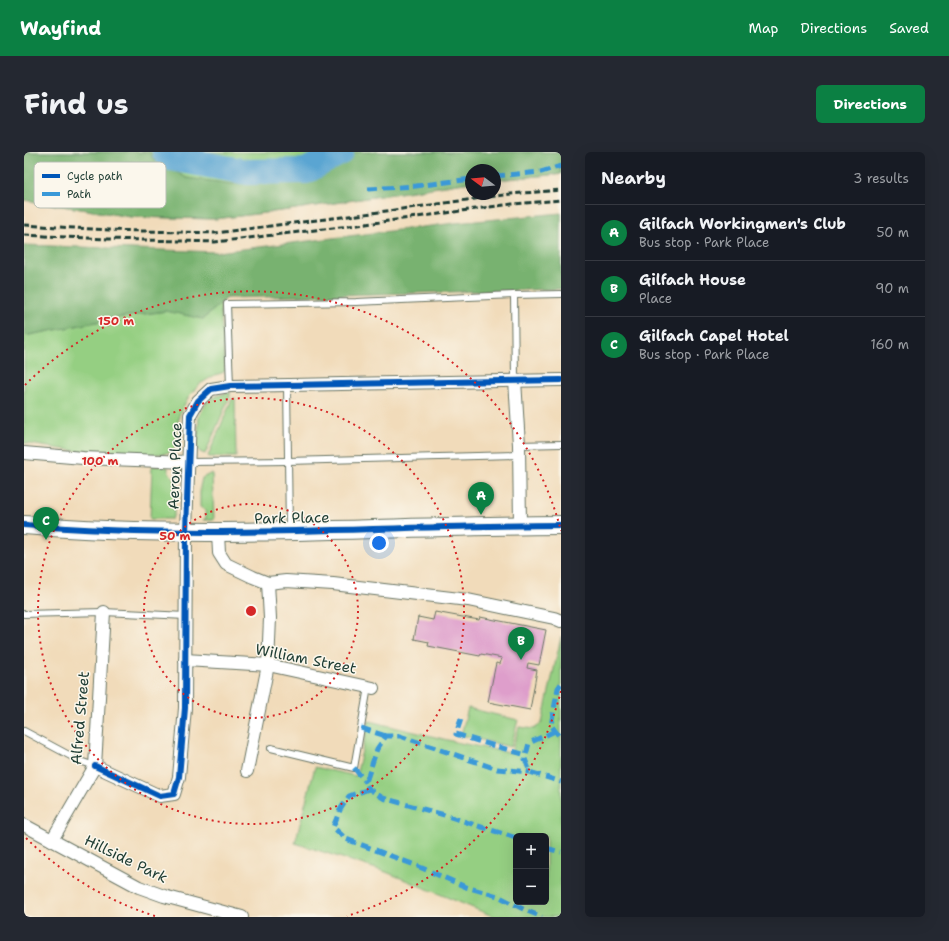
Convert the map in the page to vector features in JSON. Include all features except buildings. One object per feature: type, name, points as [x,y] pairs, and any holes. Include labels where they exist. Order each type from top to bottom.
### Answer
[{"type":"street","points":[[515,380],[519,450],[520,525]]},
{"type":"street","name":"Aeron Place","points":[[95,766],[160,796],[174,794],[179,777],[185,708],[186,531],[190,415],[198,401],[211,390],[230,386],[561,380]]},
{"type":"street","points":[[24,453],[83,458],[188,462]]},
{"type":"street","name":"Park Place","points":[[24,525],[75,529],[218,532],[561,525]]},
{"type":"street","points":[[218,532],[219,553],[226,564],[268,583],[286,581],[333,584],[468,600],[554,618],[561,621]]},
{"type":"street","points":[[247,771],[268,665],[270,618],[268,583]]},
{"type":"street","name":"Alfred Street","points":[[52,840],[95,766],[104,612]]},
{"type":"street","name":"William Street","points":[[186,660],[268,665],[370,688]]},
{"type":"street","name":"Hillside Park","points":[[24,825],[139,887],[164,896],[242,917]]},
{"type":"lane","points":[[230,386],[227,304],[356,302],[561,294]]},
{"type":"lane","points":[[514,295],[515,380]]},
{"type":"lane","points":[[287,385],[289,531]]},
{"type":"lane","points":[[188,462],[288,461],[519,450],[561,444]]},
{"type":"lane","points":[[24,614],[104,612],[186,616]]},
{"type":"lane","points":[[271,748],[354,768],[370,688]]},
{"type":"lane","points":[[24,731],[80,761],[95,766]]},
{"type":"green space","points":[[24,152],[561,152],[561,174],[501,179],[501,164],[465,164],[465,183],[289,210],[215,219],[131,217],[74,208],[166,208],[166,162],[34,162],[34,202],[24,200]]},
{"type":"green space","points":[[24,152],[150,152],[153,159],[158,162],[34,162],[34,202],[24,200]]},
{"type":"green space","points":[[354,152],[561,152],[561,174],[501,179],[501,164],[465,164],[465,183],[289,210],[215,219],[131,217],[74,208],[166,208],[166,166],[187,178],[233,184],[309,175]]},
{"type":"green space","points":[[561,213],[561,289],[227,298],[203,319],[166,311],[122,317],[24,336],[24,245],[218,252],[455,223]]},
{"type":"green space","points":[[220,304],[225,371],[200,384],[189,396],[179,415],[175,447],[169,453],[151,455],[115,455],[24,443],[24,336],[122,317],[167,311],[203,319]]},
{"type":"green space","points":[[230,392],[230,396],[205,454],[200,452],[197,447],[199,416],[206,403],[217,396]]},
{"type":"green space","points":[[235,398],[236,457],[209,457],[208,456],[232,399]]},
{"type":"green space","points":[[152,466],[168,467],[168,471],[175,480],[174,514],[172,519],[150,519]]},
{"type":"green space","points":[[212,473],[214,520],[203,520],[206,518],[206,511],[200,507],[200,487],[202,478]]},
{"type":"green space","points":[[561,637],[561,917],[495,917],[386,872],[295,843],[315,767],[356,776],[369,721],[460,743],[511,753],[519,727],[534,729],[542,723]]},
{"type":"green space","points":[[468,708],[518,720],[511,747],[461,735]]},
{"type":"waterway","points":[[165,152],[170,158],[247,172],[306,171],[341,152]]},
{"type":"railway","points":[[24,225],[109,230],[215,233],[511,194],[561,190]]},
{"type":"railway","points":[[24,235],[215,242],[366,224],[512,204],[561,200]]},
{"type":"marked path","points":[[501,175],[541,172],[561,166]]},
{"type":"marked path","points":[[368,189],[416,186],[465,180]]},
{"type":"marked path","points":[[561,684],[558,688],[551,725],[561,737]]},
{"type":"marked path","points":[[461,719],[456,734],[526,755]]},
{"type":"marked path","points":[[361,728],[386,736]]},
{"type":"marked path","points":[[555,731],[529,743],[525,759],[530,772],[561,782]]},
{"type":"marked path","points":[[513,837],[441,814],[383,798],[369,789],[366,782],[377,749],[386,736],[400,736],[497,769],[530,772]]},
{"type":"marked path","points":[[354,768],[366,782]]},
{"type":"marked path","points":[[369,789],[349,796],[340,810],[333,827],[346,839],[415,865],[466,887],[498,896],[542,917]]},
{"type":"marked path","points":[[549,849],[561,852]]},
{"type":"cycle path","points":[[95,766],[160,796],[174,794],[179,777],[185,708],[186,531],[190,415],[198,401],[211,389],[230,386],[561,380]]},
{"type":"cycle path","points":[[24,525],[91,529],[225,532],[561,525]]},
{"type":"place","name":"Gilfach Workingmen's Club","points":[[481,515]]},
{"type":"place","name":"Gilfach Capel Hotel","points":[[46,540]]},
{"type":"place","name":"Gilfach House","points":[[521,660]]}]
